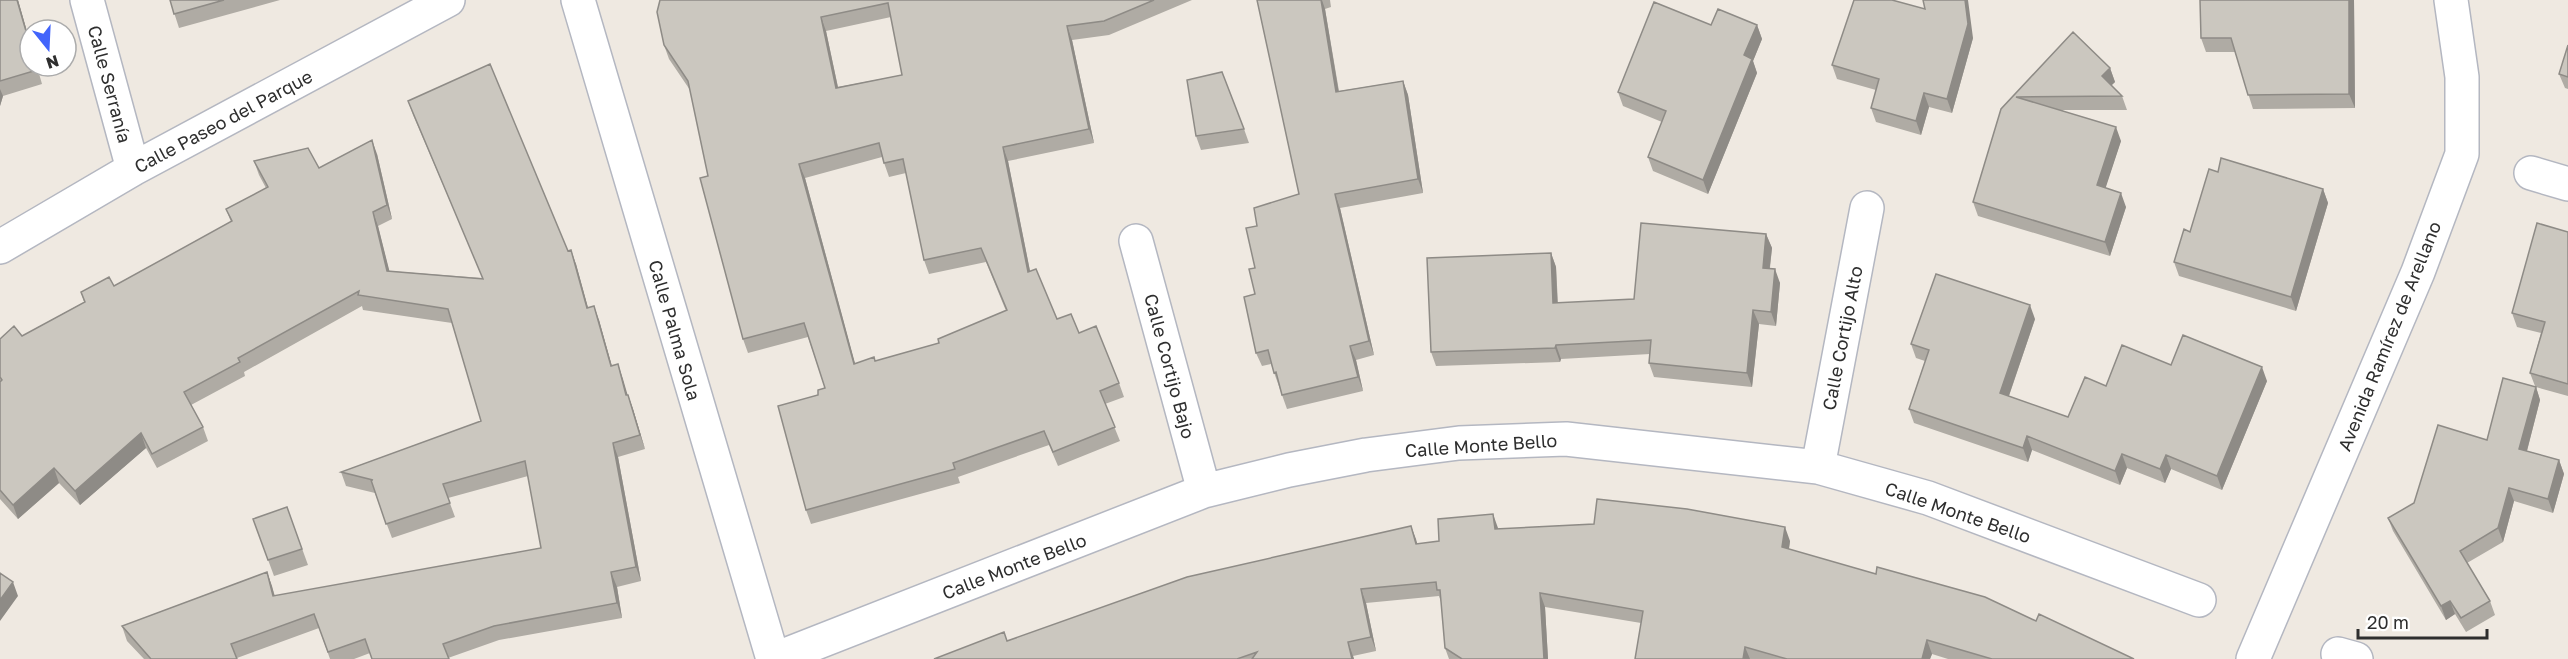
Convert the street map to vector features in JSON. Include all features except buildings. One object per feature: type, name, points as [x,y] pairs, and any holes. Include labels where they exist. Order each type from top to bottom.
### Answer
[{"type":"street","name":"Calle Serranía","points":[[87,0],[133,169]]},
{"type":"street","name":"Calle Paseo del Parque","points":[[0,247],[133,169],[448,0]]},
{"type":"street","name":"Calle Palma Sola","points":[[578,0],[774,659]]},
{"type":"street","name":"Avenida Ramírez de Arellano","points":[[2253,659],[2418,272],[2462,154],[2462,77],[2451,0]]},
{"type":"street","points":[[2531,174],[2568,184]]},
{"type":"street","name":"Calle Cortijo Alto","points":[[1818,467],[1867,208]]},
{"type":"street","name":"Calle Cortijo Bajo","points":[[1136,241],[1204,491]]},
{"type":"street","name":"Calle Monte Bello","points":[[774,659],[1204,491],[1289,470],[1366,455],[1459,443],[1530,440],[1566,439],[1818,467],[1928,498],[2199,600]]}]
